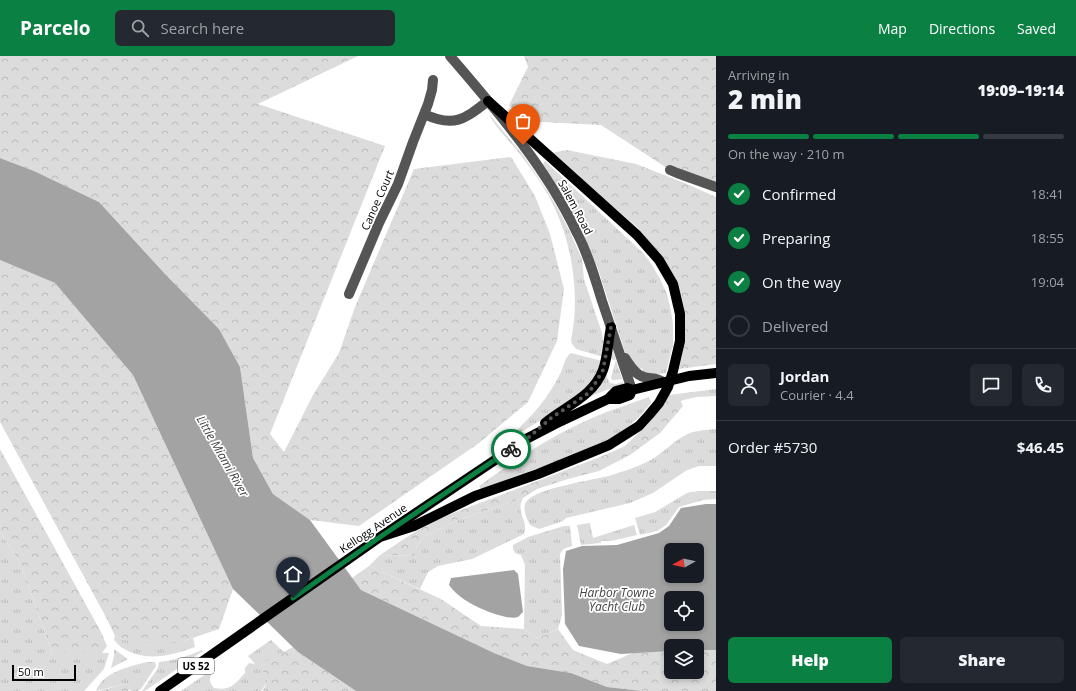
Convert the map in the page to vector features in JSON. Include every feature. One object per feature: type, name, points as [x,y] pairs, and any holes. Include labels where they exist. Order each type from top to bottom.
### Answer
[{"type":"main road","points":[[380,537],[414,526],[475,496],[585,456],[624,436],[639,426],[658,404],[668,387],[680,341],[680,314],[673,284],[660,260],[637,235],[488,101]]},
{"type":"main road","points":[[528,438],[551,418],[586,395],[593,387],[603,370],[611,327]]},
{"type":"main road","name":"Kellogg Avenue","points":[[160,691],[380,537],[528,438],[608,399],[616,391],[628,388],[632,390],[689,376],[716,373]]},
{"type":"street","name":"Salem Road","points":[[450,56],[488,101],[538,165],[554,188],[566,210],[588,256],[632,390]]},
{"type":"street","name":"Canoe Court","points":[[349,294],[376,230],[398,184],[424,114],[432,90],[433,80]]},
{"type":"street","points":[[424,114],[443,121],[462,119],[470,115],[488,101]]},
{"type":"street","points":[[670,170],[716,187]]},
{"type":"street","name":"Salem Road","points":[[618,348],[636,373],[643,377],[659,378],[663,382]]},
{"type":"green space","points":[[0,56],[358,56],[258,104],[385,146],[270,434],[284,452],[313,395],[339,353],[355,307],[414,169],[511,157],[535,196],[550,234],[564,289],[557,341],[528,402],[479,443],[359,526],[310,520],[273,494],[253,458],[240,367],[219,329],[166,275],[99,202],[34,171],[0,158]]},
{"type":"green space","points":[[524,56],[716,56],[716,187],[670,170],[601,125],[524,121],[509,105],[528,67]]},
{"type":"green space","points":[[489,114],[523,155],[556,205],[570,232],[582,259],[584,279],[602,333],[604,350],[603,357],[576,349],[572,344],[571,340],[574,324],[575,291],[570,256],[561,224],[552,202],[540,182],[518,152],[495,125]]},
{"type":"green space","points":[[567,150],[636,164],[716,197],[716,364],[679,369],[683,349],[683,322],[661,255],[638,228],[551,153]]},
{"type":"green space","points":[[545,161],[644,254],[660,279],[667,294],[673,325],[673,347],[666,373],[653,375],[643,372],[642,368],[638,370],[627,358],[598,269],[578,223],[543,164]]},
{"type":"green space","points":[[0,260],[55,283],[133,375],[233,589],[219,629],[184,641],[160,644],[124,640],[115,636],[0,422]]},
{"type":"green space","points":[[612,348],[616,360],[610,359]]},
{"type":"green space","points":[[571,353],[602,361],[594,380],[576,399],[513,437],[511,435],[533,414],[545,398],[561,372],[566,359]]},
{"type":"green space","points":[[616,360],[622,379],[612,380],[611,377]]},
{"type":"green space","points":[[607,372],[607,377],[610,383],[616,384],[623,382],[623,384],[591,396]]},
{"type":"green space","points":[[716,389],[716,396],[696,397],[680,401],[677,394]]},
{"type":"green space","points":[[677,394],[683,406],[660,433],[630,455],[599,471],[537,489],[523,498],[458,520],[425,536],[417,546],[414,556],[380,555],[413,533],[443,517],[625,446],[647,425],[669,395]]},
{"type":"green space","points":[[649,397],[651,403],[620,435],[591,449],[481,489],[479,486],[520,458],[577,425],[599,415]]},
{"type":"green space","points":[[716,429],[716,466],[699,466],[687,470],[653,493],[630,503],[566,518],[563,521],[539,529],[530,525],[525,514],[525,505],[526,502],[532,497],[566,485],[612,475],[641,465],[660,454],[677,440],[688,434]]},
{"type":"green space","points":[[0,449],[101,632],[107,646],[102,653],[52,653],[21,564],[0,532]]},
{"type":"green space","points":[[716,491],[716,499],[703,500],[679,507],[666,525],[657,531],[640,535],[635,518],[655,512],[687,493]]},
{"type":"green space","points":[[523,498],[520,508],[525,524],[524,534],[472,559],[438,566],[428,572],[420,589],[369,566],[380,555],[413,556],[417,546],[425,536],[458,520]]},
{"type":"green space","points":[[590,523],[593,538],[634,525],[637,535],[611,541],[601,541],[601,543],[581,545],[577,525]]},
{"type":"green space","points":[[564,526],[570,526],[572,546],[564,549],[560,554],[562,615],[558,629],[537,638],[524,629],[525,565],[521,555],[515,553],[513,545],[528,537]]},
{"type":"green space","points":[[0,532],[21,564],[52,653],[109,653],[104,669],[84,691],[0,691]]},
{"type":"green space","points":[[369,566],[441,599],[481,626],[524,629],[537,638],[558,629],[573,650],[607,664],[633,653],[664,651],[664,679],[704,679],[704,650],[716,650],[716,691],[642,691],[607,687],[571,673],[527,666],[494,653],[361,590],[352,578]]},
{"type":"green space","points":[[115,636],[124,640],[184,641],[193,638],[195,647],[169,655],[143,656],[134,654],[122,648],[114,640]]},
{"type":"green space","points":[[271,640],[317,683],[267,678],[268,681],[261,691],[181,691],[216,667],[210,678],[214,688],[220,689],[232,686],[245,673],[245,668],[249,663],[255,664],[248,656]]},
{"type":"green space","points":[[293,647],[298,652],[356,691],[264,691],[263,690],[268,681],[259,665]]},
{"type":"green space","points":[[114,649],[128,659],[111,668],[114,656]]},
{"type":"green space","points":[[202,650],[203,651],[145,691],[142,691],[158,668],[159,662],[181,658]]},
{"type":"green space","points":[[148,662],[155,662],[156,666],[141,689],[138,691],[131,691],[125,684],[96,691],[105,679],[118,671]]},
{"type":"green space","points":[[125,684],[130,689],[128,691],[99,691]]},
{"type":"water","name":"Little Miami River","points":[[0,158],[34,171],[99,202],[166,275],[219,329],[240,367],[253,458],[273,494],[310,520],[361,590],[494,653],[527,666],[571,673],[607,687],[642,691],[356,691],[298,652],[233,589],[133,375],[55,283],[0,260]]},
{"type":"water","name":"Harbor Towne Yacht Club","points":[[716,504],[716,650],[704,650],[704,639],[664,639],[664,651],[621,654],[579,646],[565,624],[563,569],[566,551],[582,546],[617,545],[659,533],[669,526],[681,508]]},
{"type":"water","points":[[514,570],[518,574],[523,612],[518,617],[506,617],[491,613],[461,597],[449,585],[451,578]]},
{"type":"way so far","points":[[511,449],[528,438],[551,418],[586,395],[593,387],[603,370],[606,360],[611,327],[588,256],[577,233],[554,188],[523,145]]},
{"type":"route","points":[[293,598],[380,537],[511,449]]}]
